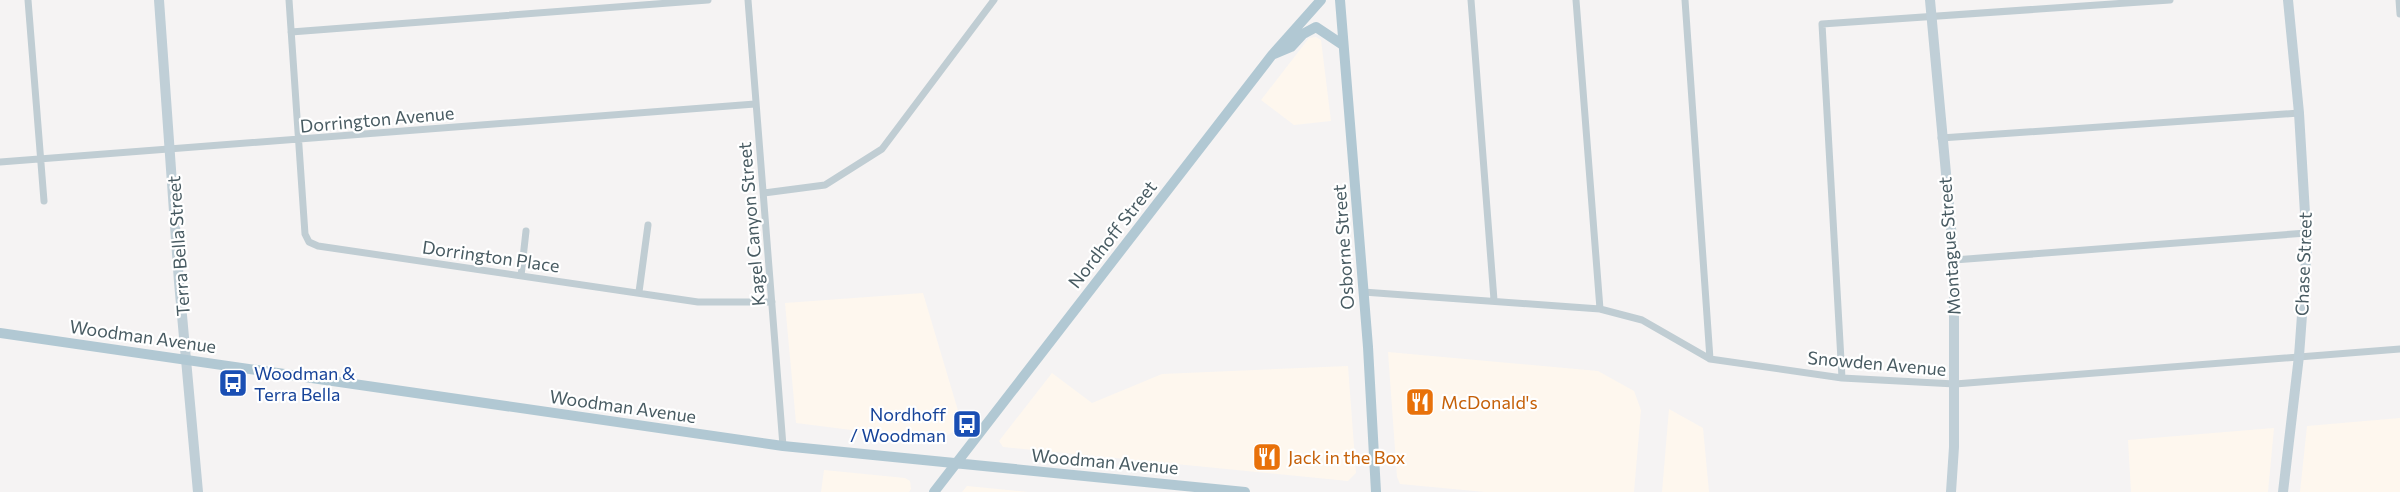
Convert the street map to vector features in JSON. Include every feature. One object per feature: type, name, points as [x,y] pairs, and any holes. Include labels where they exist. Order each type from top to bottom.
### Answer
[{"type":"main road","name":"Nordhoff Street","points":[[934,492],[1272,55],[1321,0]]},
{"type":"main road","name":"Osborne Street","points":[[1340,0],[1376,492]]},
{"type":"main road","points":[[1272,55],[1291,47],[1303,34],[1316,27],[1343,45]]},
{"type":"main road","name":"Woodman Avenue","points":[[0,333],[187,358],[272,373],[783,446],[1245,492]]},
{"type":"street","points":[[28,0],[44,201]]},
{"type":"street","name":"Terra Bella Street","points":[[159,0],[198,492]]},
{"type":"street","points":[[289,0],[298,140]]},
{"type":"street","points":[[291,32],[708,0]]},
{"type":"street","name":"Kagel Canyon Street","points":[[748,0],[783,446]]},
{"type":"street","points":[[764,193],[825,185],[882,149],[994,0]]},
{"type":"street","points":[[1471,0],[1494,300]]},
{"type":"street","points":[[1576,0],[1600,309]]},
{"type":"street","points":[[1685,0],[1710,359]]},
{"type":"street","name":"Montague Street","points":[[1930,0],[1954,260],[1955,384],[1951,492]]},
{"type":"street","points":[[1842,378],[1822,24],[2170,0]]},
{"type":"street","name":"Chase Street","points":[[2283,492],[2299,356],[2307,233],[2288,0]]},
{"type":"street","points":[[2399,0],[2400,14]]},
{"type":"street","name":"Dorrington Avenue","points":[[0,162],[755,104]]},
{"type":"street","points":[[1941,138],[2299,113]]},
{"type":"street","name":"Dorrington Place","points":[[298,140],[305,234],[309,242],[318,246],[698,302],[772,302]]},
{"type":"street","points":[[639,292],[648,225]]},
{"type":"street","points":[[521,276],[526,231]]},
{"type":"street","points":[[1954,260],[2307,233]]},
{"type":"street","name":"Snowden Avenue","points":[[1363,292],[1600,309],[1642,320],[1710,359],[1842,378],[1955,384],[2400,349]]},
{"type":"shaded area","points":[[1316,37],[1321,40],[1331,121],[1294,125],[1261,100],[1309,38]]},
{"type":"shaded area","points":[[923,293],[962,424],[958,429],[944,437],[923,439],[796,423],[785,303]]},
{"type":"shaded area","points":[[1388,352],[1598,371],[1634,391],[1641,410],[1634,492],[1485,492],[1400,484],[1397,477]]},
{"type":"shaded area","points":[[1348,366],[1356,473],[1348,481],[1003,447],[999,441],[1052,373],[1092,403],[1162,374]]},
{"type":"shaded area","points":[[1669,409],[1703,428],[1709,492],[1662,492]]},
{"type":"shaded area","points":[[2400,418],[2400,492],[2300,492],[2307,426]]},
{"type":"shaded area","points":[[2274,428],[2268,492],[2131,492],[2128,440]]},
{"type":"shaded area","points":[[824,470],[905,478],[910,481],[911,489],[909,492],[821,492]]},
{"type":"shaded area","points":[[967,486],[1028,492],[962,492]]},
{"type":"place","name":"Woodman & Terra Bella","points":[[233,383]]},
{"type":"place","name":"McDonald's","points":[[1420,402]]},
{"type":"place","name":"Nordhoff / Woodman","points":[[967,424]]},
{"type":"place","name":"Jack in the Box","points":[[1267,457]]}]
